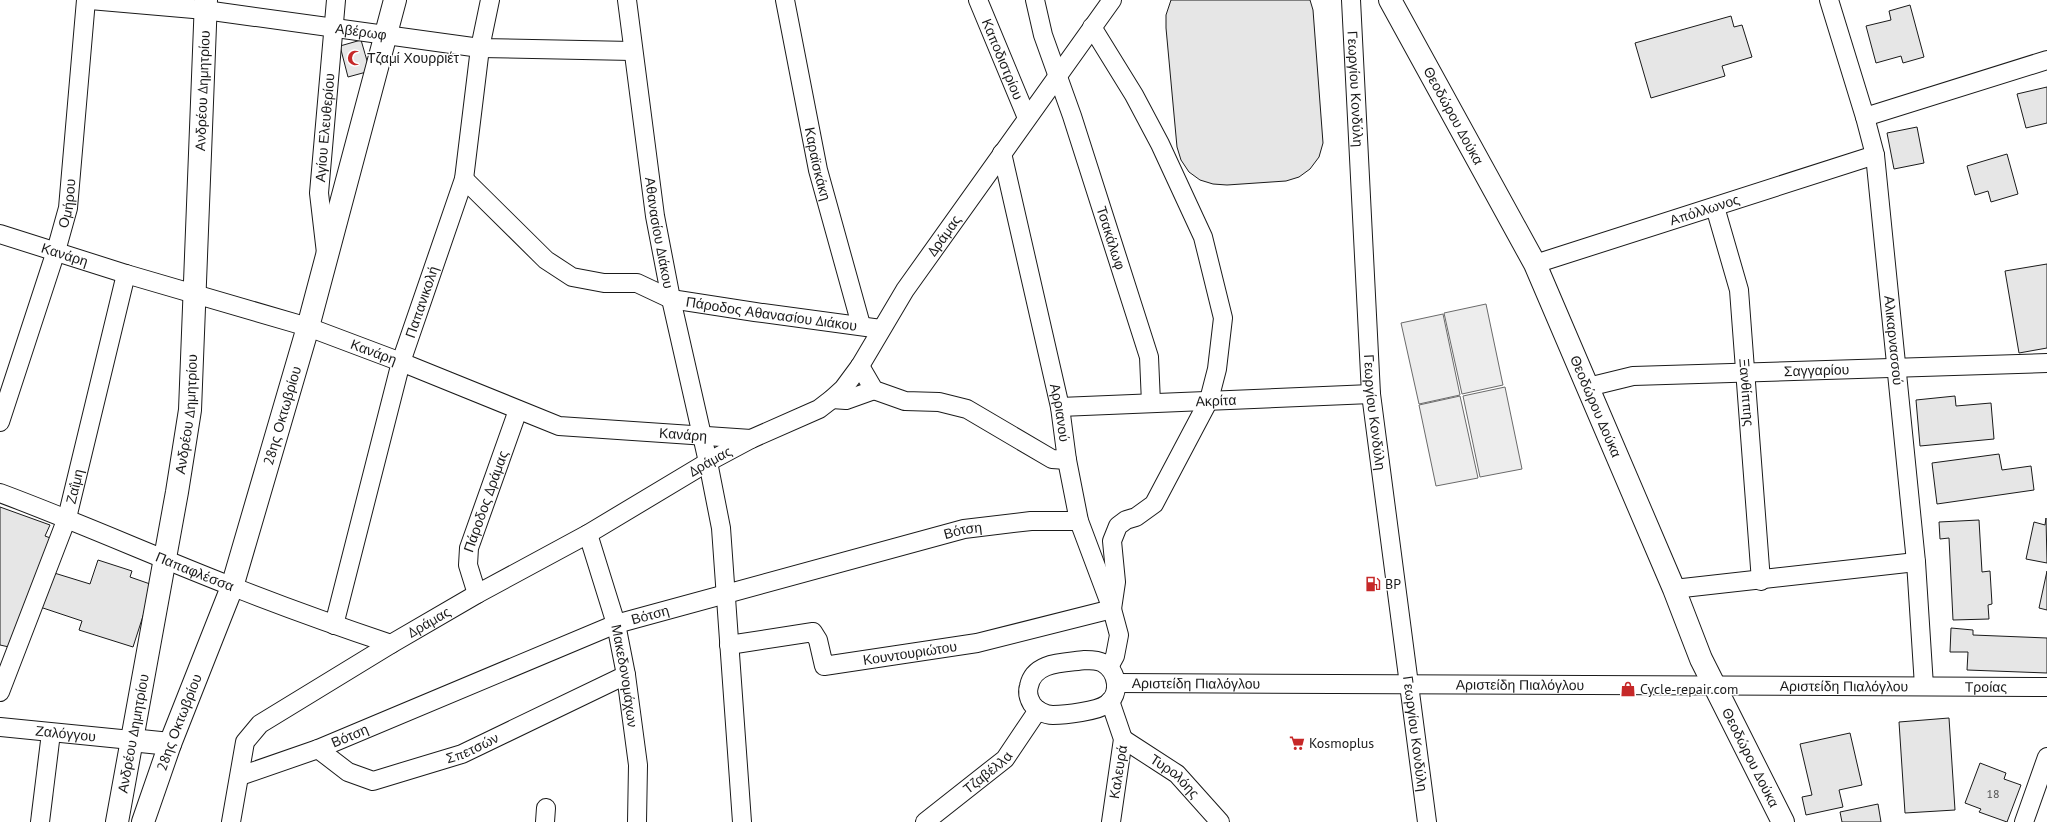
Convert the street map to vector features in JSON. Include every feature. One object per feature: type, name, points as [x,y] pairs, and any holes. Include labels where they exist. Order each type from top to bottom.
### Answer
[{"type":"main road","name":"28ης Οκτωβρίου","points":[[142,822],[170,744],[232,587],[308,327],[395,0]]},
{"type":"main road","name":"Θεοδώρου Δούκα","points":[[1390,0],[1535,264],[1674,589],[1701,659],[1783,822]]},
{"type":"main road","name":"Ανδρέου Δημητρίου","points":[[117,822],[190,410],[206,5]]},
{"type":"main road","points":[[131,740],[170,744]]},
{"type":"street","name":"Ομήρου","points":[[0,422],[56,251],[68,208],[86,0]]},
{"type":"street","name":"Αβέρωφ","points":[[90,0],[206,5],[335,28],[480,48],[632,51]]},
{"type":"street","name":"Αγίου Ελευθερίου","points":[[326,255],[319,193],[335,28],[336,0]]},
{"type":"street","name":"Παπανικολή","points":[[334,625],[401,362],[464,180],[480,48],[490,0]]},
{"type":"street","name":"Αθανασίου Διάκου","points":[[627,0],[632,51],[655,216],[671,298],[708,462]]},
{"type":"street","name":"Καραϊσκάκη","points":[[785,0],[818,170],[861,325]]},
{"type":"street","name":"Καποδιστρίου","points":[[978,0],[1027,118]]},
{"type":"street","name":"Τσακάλωφ","points":[[1035,0],[1043,35],[1058,75],[1149,357],[1151,403]]},
{"type":"street","name":"Δράμας","points":[[232,822],[245,742],[260,724],[391,644],[477,594],[588,534],[708,462],[751,439],[807,415],[832,399],[843,389],[860,366],[905,290],[1002,152],[1112,0]]},
{"type":"street","name":"Γεωργίου Κονδύλη","points":[[1351,0],[1371,394],[1427,822]]},
{"type":"street","name":"Αλικαρνασσού","points":[[1829,0],[1865,117],[1875,155],[1916,562],[1924,686]]},
{"type":"street","points":[[1092,27],[1134,95],[1156,137],[1203,237],[1223,318],[1217,369],[1209,400],[1154,504],[1136,517],[1126,520],[1118,526],[1112,541],[1116,582],[1112,609]]},
{"type":"street","points":[[1865,117],[2047,60]]},
{"type":"street","name":"Αρριανού","points":[[1002,152],[1060,407],[1067,460],[1079,521],[1112,609],[1119,635],[1113,675]]},
{"type":"street","name":"Απόλλωνος","points":[[1535,264],[1875,155]]},
{"type":"street","name":"Πάροδος Αθανασίου Διάκου","points":[[464,180],[546,260],[572,277],[604,283],[637,283],[671,298],[755,312],[861,325],[881,329]]},
{"type":"street","name":"Ξανθίππης","points":[[1715,207],[1739,290],[1747,372],[1761,581]]},
{"type":"street","name":"Κανάρη","points":[[0,234],[126,274],[308,327],[401,362],[559,426],[751,439]]},
{"type":"street","name":"Ζαΐμη","points":[[0,692],[67,518],[126,274]]},
{"type":"street","name":"Σαγγαρίου","points":[[1588,387],[1633,376],[2047,363]]},
{"type":"street","points":[[860,366],[874,390],[904,401],[939,402],[967,409],[1052,459],[1067,460]]},
{"type":"street","points":[[832,399],[846,400],[874,390]]},
{"type":"street","name":"Ακρίτα","points":[[1060,407],[1371,394]]},
{"type":"street","name":"Πάροδος Δράμας","points":[[477,594],[468,565],[469,548],[518,410]]},
{"type":"street","points":[[708,462],[721,528],[742,822]]},
{"type":"street","name":"Παπαφλέσσα","points":[[0,493],[67,518],[232,587],[334,625],[391,644]]},
{"type":"street","name":"Βότση","points":[[240,776],[318,748],[616,624],[964,529],[1032,521],[1079,521]]},
{"type":"street","name":"Μακεδονομάχων","points":[[588,534],[616,624],[626,675],[638,765],[637,822]]},
{"type":"street","points":[[1674,589],[1761,581],[1916,562]]},
{"type":"street","name":"Κουντουριώτου","points":[[729,645],[813,632],[818,640],[824,666],[977,643],[1112,609]]},
{"type":"street","points":[[1085,660],[1102,662],[1113,675],[1116,691],[1110,701],[1098,709],[1052,715],[1038,710],[1032,704],[1028,689],[1032,678],[1040,669],[1047,666],[1085,660]]},
{"type":"street","name":"Σπετσών","points":[[318,748],[348,772],[373,781],[462,754],[626,675]]},
{"type":"street","name":"Αριστείδη Πιαλόγλου","points":[[1113,675],[1410,684],[1924,686]]},
{"type":"street","name":"Τροίας","points":[[1924,686],[2047,686]]},
{"type":"street","name":"Καλευρά","points":[[1110,701],[1123,739],[1111,822]]},
{"type":"street","name":"Τζαβέλλα","points":[[925,822],[1005,759],[1038,710]]},
{"type":"street","name":"Ζαλόγγου","points":[[0,727],[131,740]]},
{"type":"street","points":[[40,822],[51,732]]},
{"type":"street","name":"Τυρολόης","points":[[1123,739],[1177,774],[1220,822]]},
{"type":"street","points":[[2024,822],[2047,757]]},
{"type":"shaded area","points":[[1486,304],[1503,385],[1462,394],[1444,313]]},
{"type":"shaded area","points":[[1443,314],[1460,395],[1419,404],[1401,323]]},
{"type":"shaded area","points":[[1505,387],[1522,469],[1480,477],[1463,396]]},
{"type":"shaded area","points":[[1460,396],[1478,478],[1436,486],[1419,405]]},
{"type":"building","points":[[1171,0],[1310,0],[1313,10],[1323,143],[1319,157],[1310,169],[1299,177],[1286,181],[1227,185],[1213,184],[1200,180],[1189,172],[1181,160],[1177,147],[1166,28],[1166,15]]},
{"type":"building","points":[[1910,5],[1924,57],[1903,63],[1901,56],[1876,63],[1866,26],[1891,20],[1889,11]]},
{"type":"building","points":[[1731,16],[1734,27],[1742,25],[1752,57],[1722,66],[1725,76],[1651,98],[1635,43]]},
{"type":"building","name":"Τζαμί Χουρριέτ","points":[[361,40],[370,71],[348,77],[340,46]]},
{"type":"building","points":[[2047,87],[2047,123],[2026,128],[2017,94]]},
{"type":"building","points":[[1917,127],[1924,163],[1894,169],[1887,133]]},
{"type":"building","points":[[2007,154],[2018,194],[1991,202],[1988,191],[1975,195],[1967,166]]},
{"type":"building","points":[[2047,264],[2047,348],[2019,353],[2005,271]]},
{"type":"building","points":[[1955,396],[1956,406],[1991,403],[1994,439],[1920,446],[1916,400]]},
{"type":"building","points":[[1999,454],[2002,470],[2031,466],[2034,490],[1937,504],[1932,463]]},
{"type":"building","points":[[0,507],[50,525],[45,536],[53,539],[9,647],[0,645]]},
{"type":"building","points":[[2046,518],[2047,563],[2026,559],[2034,522],[2045,525]]},
{"type":"building","points":[[1979,520],[1982,572],[1990,571],[1992,604],[1988,605],[1989,619],[1953,620],[1949,538],[1940,539],[1939,522]]},
{"type":"building","points":[[98,560],[132,571],[130,577],[153,585],[133,647],[79,630],[82,621],[40,607],[51,572],[90,584]]},
{"type":"building","points":[[2047,571],[2047,610],[2039,608]]},
{"type":"building","points":[[1951,628],[1973,630],[1973,635],[2047,638],[2047,673],[1967,670],[1968,652],[1950,652]]},
{"type":"building","points":[[1949,718],[1955,810],[1905,813],[1899,722]]},
{"type":"building","points":[[1850,733],[1862,785],[1839,790],[1843,807],[1806,815],[1802,797],[1812,795],[1800,744]]},
{"type":"building","points":[[1980,763],[2006,773],[2004,779],[2021,785],[2007,822],[1979,812],[1981,809],[1965,803]]},
{"type":"building","points":[[1878,804],[1881,822],[1842,822],[1840,812]]},
{"type":"place","name":"Τζαμί Χουρριέτ","points":[[355,58]]},
{"type":"place","name":"BP","points":[[1373,584]]},
{"type":"place","name":"Cycle-repair.com","points":[[1628,689]]},
{"type":"place","name":"Kosmoplus","points":[[1297,743]]}]
